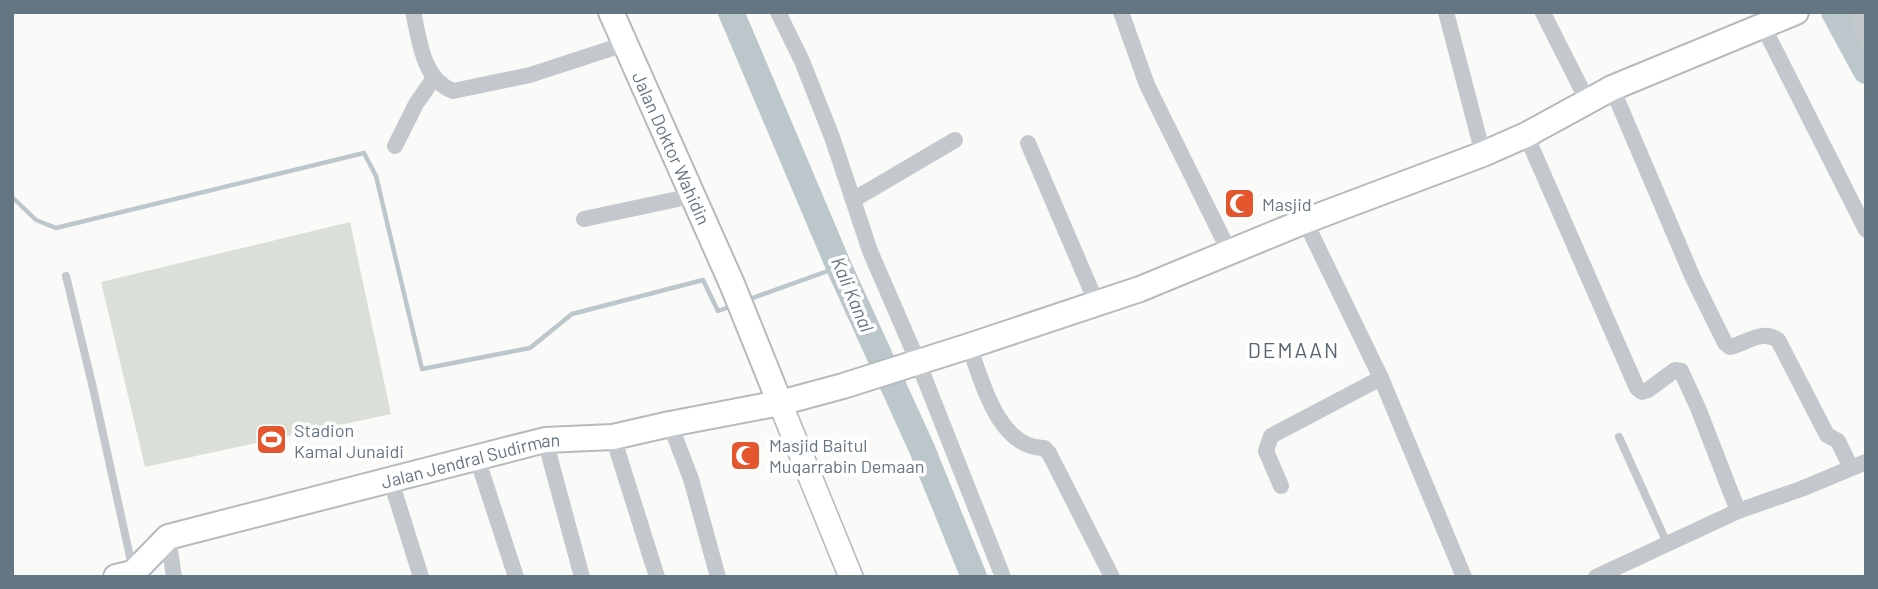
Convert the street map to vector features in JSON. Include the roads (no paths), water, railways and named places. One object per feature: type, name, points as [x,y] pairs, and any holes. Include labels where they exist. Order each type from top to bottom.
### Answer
[{"type":"main road","name":"Jalan Doktor Wahidin","points":[[611,12],[749,323],[780,403]]},
{"type":"main road","name":"Jalan Jendral Sudirman","points":[[168,537],[545,440],[613,438],[780,403],[969,346],[1097,304],[1483,154],[1526,135],[1612,88],[1796,12]]},
{"type":"main road","points":[[780,403],[851,577]]},
{"type":"main road","points":[[125,575],[168,537]]},
{"type":"street","points":[[413,12],[425,60],[434,78],[444,88],[453,91],[530,75],[625,44]]},
{"type":"street","points":[[778,12],[807,74],[912,364],[1003,577]]},
{"type":"street","points":[[1121,12],[1147,85],[1230,253]]},
{"type":"street","points":[[1446,12],[1483,154]]},
{"type":"street","points":[[1857,12],[1866,41]]},
{"type":"street","points":[[1543,13],[1587,100]]},
{"type":"street","points":[[1763,26],[1866,230]]},
{"type":"street","points":[[394,146],[416,104],[434,78]]},
{"type":"street","points":[[1606,575],[1667,543],[1738,511],[1858,465],[1838,441],[1827,435],[1778,340],[1771,335],[1759,335],[1730,347],[1725,343],[1693,278],[1612,88]]},
{"type":"street","points":[[1526,135],[1637,388],[1642,392],[1648,390],[1675,370],[1681,371],[1738,511]]},
{"type":"street","points":[[853,200],[955,140]]},
{"type":"street","points":[[1028,143],[1097,304]]},
{"type":"street","points":[[584,219],[692,196]]},
{"type":"street","points":[[1305,221],[1381,378],[1464,577]]},
{"type":"street","points":[[969,346],[994,409],[1019,442],[1033,448],[1044,448],[1049,453],[1112,577]]},
{"type":"street","points":[[1281,486],[1266,451],[1270,436],[1381,378]]},
{"type":"street","points":[[670,424],[691,479],[718,577]]},
{"type":"street","points":[[613,438],[657,577]]},
{"type":"street","points":[[545,440],[582,577]]},
{"type":"street","points":[[477,458],[516,577]]},
{"type":"street","points":[[390,478],[421,577]]},
{"type":"street","points":[[168,537],[174,577]]},
{"type":"lane","points":[[66,276],[93,388],[125,575]]},
{"type":"lane","points":[[1619,436],[1667,543]]},
{"type":"waterway","name":"Kali Kanal","points":[[731,12],[839,267],[922,449],[974,577]]},
{"type":"waterway","points":[[1834,12],[1866,71]]},
{"type":"waterway","points":[[12,197],[36,220],[56,228],[364,153],[376,176],[422,369],[530,348],[572,314],[703,280],[718,311],[732,306]]},
{"type":"waterway","points":[[747,300],[839,267]]},
{"type":"place","name":"Masjid","points":[[1239,204]]},
{"type":"place","name":"Stadion Kamal Junaidi","points":[[271,440]]},
{"type":"place","name":"Masjid Baitul Muqarrabin Demaan","points":[[746,455]]},
{"type":"district","name":"DEMAAN","points":[[1294,349]]}]
